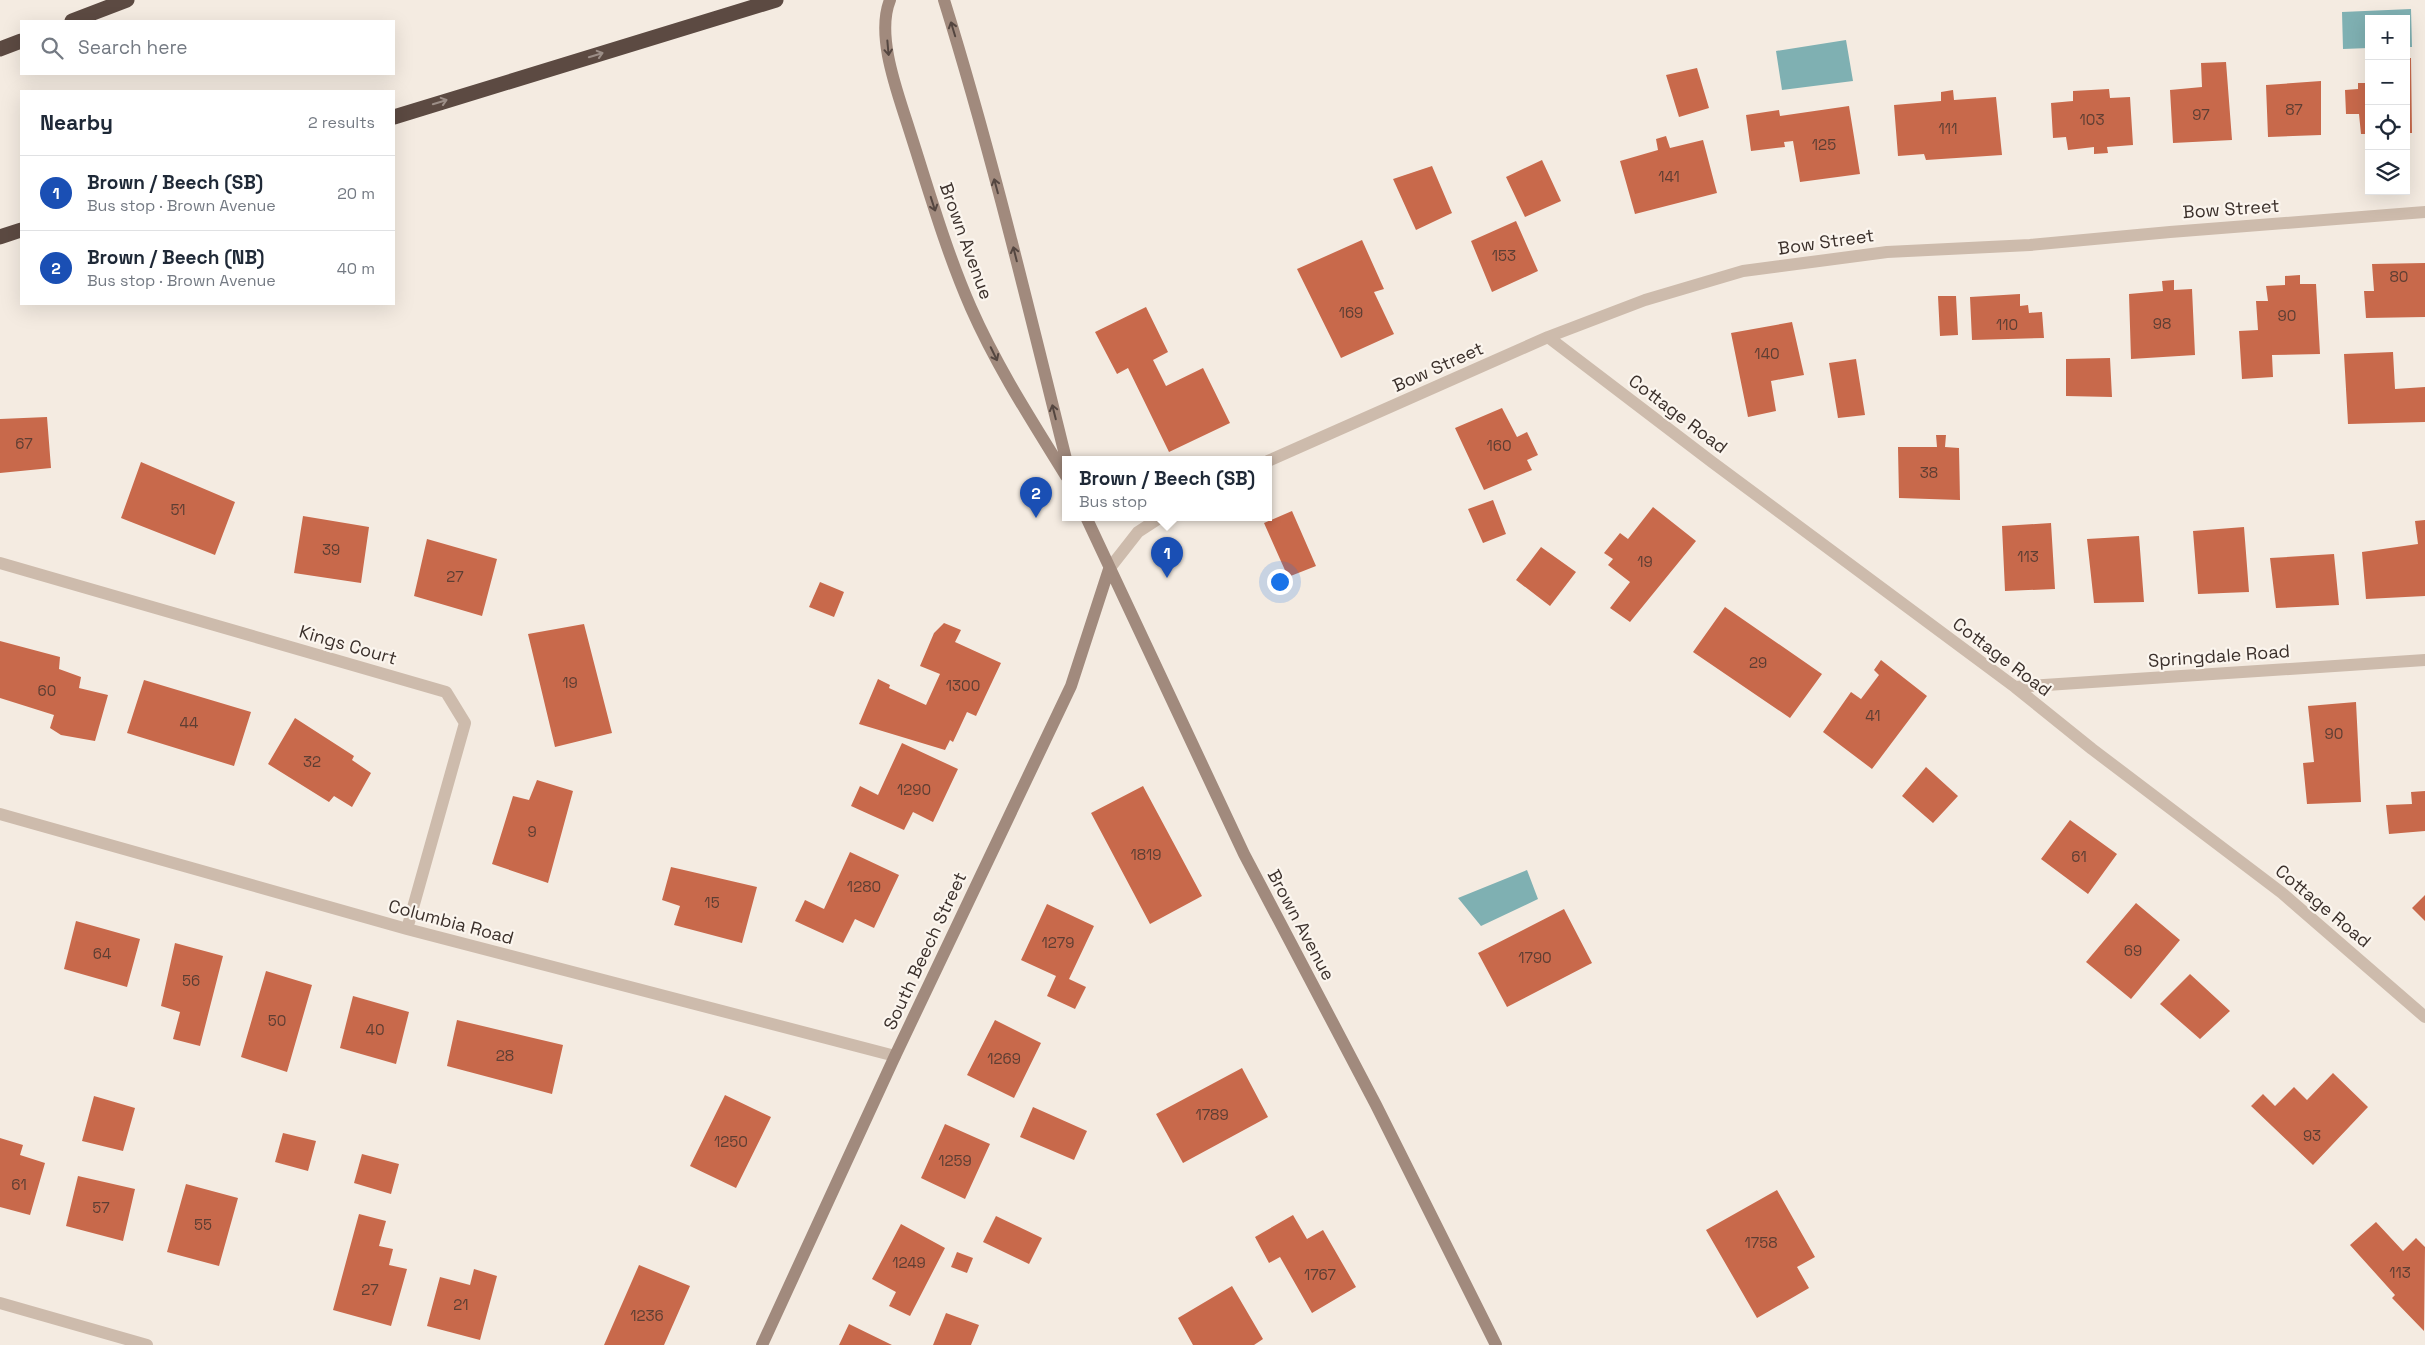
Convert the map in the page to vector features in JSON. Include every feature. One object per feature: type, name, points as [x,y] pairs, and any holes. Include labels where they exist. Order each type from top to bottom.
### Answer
[{"type":"highway","points":[[75,20],[128,0]]},
{"type":"highway","points":[[395,117],[776,0]]},
{"type":"highway","points":[[0,49],[20,41]]},
{"type":"highway","points":[[0,237],[20,230]]},
{"type":"main road","name":"Brown Avenue","points":[[890,0],[887,7],[886,34],[889,67],[942,232],[971,308],[1007,380],[1062,469]]},
{"type":"main road","points":[[944,0],[963,62],[1010,238],[1065,456]]},
{"type":"main road","name":"Brown Avenue","points":[[1088,521],[1244,854],[1376,1105],[1496,1345]]},
{"type":"main road","name":"South Beech Street","points":[[762,1345],[895,1056],[1071,686],[1109,569]]},
{"type":"street","name":"Bow Street","points":[[1272,459],[1548,337],[1644,300],[1743,271],[1887,252],[2030,245],[2425,212]]},
{"type":"street","name":"Cottage Road","points":[[1548,337],[1712,462],[2015,687],[2092,749],[2282,894],[2425,1017]]},
{"type":"street","points":[[1109,569],[1138,532],[1155,521]]},
{"type":"street","name":"Kings Court","points":[[0,563],[446,692],[465,723],[408,929]]},
{"type":"street","name":"Springdale Road","points":[[2015,687],[2425,660]]},
{"type":"street","name":"Columbia Road","points":[[0,814],[408,929],[895,1056]]},
{"type":"street","points":[[0,1303],[147,1345]]},
{"type":"water","points":[[2411,9],[2412,47],[2410,47],[2410,15],[2365,15],[2365,48],[2343,49],[2342,12]]},
{"type":"water","points":[[1846,40],[1853,81],[1782,90],[1776,51]]},
{"type":"water","points":[[1527,870],[1538,899],[1481,926],[1458,898]]},
{"type":"building","points":[[2410,58],[2411,58],[2412,133],[2410,133]]},
{"type":"building","points":[[2226,62],[2232,140],[2173,143],[2170,90],[2202,87],[2201,63]]},
{"type":"building","points":[[1697,68],[1709,108],[1679,117],[1666,75]]},
{"type":"building","points":[[2321,81],[2321,135],[2268,137],[2266,85]]},
{"type":"building","points":[[2358,83],[2365,83],[2365,134],[2361,134],[2359,114],[2346,114],[2345,90],[2358,89]]},
{"type":"building","points":[[2109,89],[2110,98],[2130,97],[2133,145],[2107,147],[2108,153],[2094,154],[2094,147],[2068,150],[2066,137],[2053,138],[2051,103],[2073,101],[2073,91]]},
{"type":"building","points":[[1953,90],[1954,100],[1996,97],[2002,155],[1926,160],[1924,154],[1898,156],[1894,105],[1941,101],[1941,92]]},
{"type":"building","points":[[1849,106],[1860,174],[1800,182],[1793,141],[1784,142],[1785,147],[1751,151],[1746,115],[1779,110],[1780,116]]},
{"type":"building","points":[[1666,136],[1670,148],[1703,140],[1717,193],[1635,214],[1620,161],[1658,150],[1656,139]]},
{"type":"building","points":[[1542,160],[1561,201],[1525,217],[1506,177]]},
{"type":"building","points":[[1432,166],[1452,213],[1416,230],[1393,179]]},
{"type":"building","points":[[1516,221],[1538,271],[1492,292],[1471,241]]},
{"type":"building","points":[[1362,240],[1384,289],[1374,292],[1394,334],[1341,358],[1297,269]]},
{"type":"building","points":[[2425,263],[2425,317],[2366,318],[2364,291],[2374,291],[2372,264]]},
{"type":"building","points":[[2300,275],[2300,284],[2316,284],[2320,354],[2272,355],[2273,377],[2242,379],[2239,331],[2258,330],[2256,301],[2268,301],[2266,286],[2285,285],[2285,276]]},
{"type":"building","points":[[2174,280],[2174,290],[2192,289],[2195,355],[2131,359],[2129,294],[2163,291],[2162,281]]},
{"type":"building","points":[[2020,294],[2020,306],[2028,305],[2029,313],[2042,312],[2044,338],[1972,340],[1970,297]]},
{"type":"building","points":[[1938,296],[1956,296],[1958,335],[1940,336]]},
{"type":"building","points":[[1146,307],[1168,352],[1153,360],[1166,386],[1203,368],[1230,423],[1169,452],[1128,368],[1117,374],[1095,332]]},
{"type":"building","points":[[1792,322],[1804,375],[1771,381],[1776,411],[1748,417],[1731,333]]},
{"type":"building","points":[[2393,352],[2395,389],[2425,387],[2425,422],[2348,424],[2344,354]]},
{"type":"building","points":[[2110,358],[2112,397],[2066,396],[2066,359]]},
{"type":"building","points":[[1856,359],[1865,415],[1838,418],[1829,363]]},
{"type":"building","points":[[1502,408],[1517,437],[1527,432],[1538,455],[1527,460],[1532,470],[1484,490],[1455,428]]},
{"type":"building","points":[[47,417],[51,468],[0,473],[0,419]]},
{"type":"building","points":[[1936,435],[1946,435],[1945,447],[1959,448],[1960,500],[1899,498],[1898,447],[1937,447]]},
{"type":"building","points":[[141,462],[235,502],[215,555],[121,518]]},
{"type":"building","points":[[1493,500],[1506,534],[1483,543],[1468,509]]},
{"type":"building","points":[[1653,507],[1696,541],[1630,622],[1610,608],[1630,582],[1608,565],[1613,559],[1604,553],[1620,533],[1628,539]]},
{"type":"building","points":[[1292,511],[1316,566],[1288,577],[1264,523]]},
{"type":"building","points":[[303,516],[369,527],[361,583],[294,573]]},
{"type":"building","points":[[2425,520],[2425,596],[2366,599],[2362,552],[2418,544],[2415,521]]},
{"type":"building","points":[[2051,523],[2055,589],[2005,591],[2002,526]]},
{"type":"building","points":[[2244,527],[2249,592],[2198,594],[2193,531]]},
{"type":"building","points":[[2139,536],[2144,602],[2094,603],[2087,539]]},
{"type":"building","points":[[427,539],[497,559],[482,616],[414,596]]},
{"type":"building","points":[[1541,547],[1576,572],[1550,606],[1516,580]]},
{"type":"building","points":[[2334,554],[2339,605],[2276,608],[2270,558]]},
{"type":"building","points":[[820,582],[844,592],[834,617],[809,607]]},
{"type":"building","points":[[1725,607],[1822,674],[1790,718],[1693,652]]},
{"type":"building","points":[[944,623],[961,630],[955,642],[1001,663],[976,716],[967,712],[953,742],[950,740],[945,750],[859,724],[878,679],[890,685],[889,688],[926,705],[940,674],[920,666],[934,633]]},
{"type":"building","points":[[584,624],[612,733],[555,747],[528,634]]},
{"type":"building","points":[[0,641],[60,657],[59,669],[81,677],[79,688],[108,695],[95,741],[61,735],[50,728],[54,715],[0,698]]},
{"type":"building","points":[[1881,660],[1927,696],[1872,769],[1823,732],[1851,692],[1861,699],[1879,675],[1874,670]]},
{"type":"building","points":[[144,680],[251,712],[234,766],[127,733]]},
{"type":"building","points":[[2356,702],[2361,802],[2307,804],[2303,763],[2314,762],[2308,706]]},
{"type":"building","points":[[295,718],[354,756],[352,760],[371,773],[352,807],[334,796],[329,802],[268,764]]},
{"type":"building","points":[[902,743],[958,769],[933,822],[913,812],[904,830],[851,806],[860,786],[878,795]]},
{"type":"building","points":[[1926,767],[1958,796],[1933,823],[1902,796]]},
{"type":"building","points":[[537,780],[573,791],[548,883],[492,864],[513,796],[529,800]]},
{"type":"building","points":[[1143,786],[1202,896],[1150,924],[1091,813]]},
{"type":"building","points":[[2425,791],[2425,831],[2389,834],[2386,805],[2412,804],[2411,792]]},
{"type":"building","points":[[2070,820],[2117,854],[2088,894],[2041,859]]},
{"type":"building","points":[[850,852],[899,875],[874,928],[855,919],[843,943],[795,921],[805,900],[824,909]]},
{"type":"building","points":[[671,867],[757,887],[742,943],[674,925],[680,906],[662,900]]},
{"type":"building","points":[[2425,895],[2425,921],[2412,908]]},
{"type":"building","points":[[2136,903],[2180,940],[2131,999],[2086,962]]},
{"type":"building","points":[[1047,904],[1094,926],[1069,979],[1086,987],[1075,1009],[1047,996],[1056,976],[1021,960]]},
{"type":"building","points":[[1564,909],[1592,963],[1507,1007],[1478,953]]},
{"type":"building","points":[[76,921],[140,939],[127,987],[64,969]]},
{"type":"building","points":[[175,943],[223,956],[200,1046],[173,1039],[180,1012],[161,1006]]},
{"type":"building","points":[[266,971],[312,985],[287,1072],[241,1057]]},
{"type":"building","points":[[2190,974],[2230,1011],[2200,1039],[2160,1004]]},
{"type":"building","points":[[353,996],[409,1012],[396,1064],[340,1048]]},
{"type":"building","points":[[457,1020],[563,1045],[552,1094],[447,1066]]},
{"type":"building","points":[[995,1020],[1041,1043],[1014,1098],[967,1075]]},
{"type":"building","points":[[1242,1068],[1268,1117],[1183,1163],[1156,1114]]},
{"type":"building","points":[[2333,1073],[2368,1107],[2313,1165],[2251,1106],[2263,1094],[2275,1106],[2294,1087],[2307,1100]]},
{"type":"building","points":[[725,1095],[771,1117],[736,1188],[690,1166]]},
{"type":"building","points":[[94,1096],[135,1108],[123,1151],[82,1141]]},
{"type":"building","points":[[1033,1107],[1087,1131],[1074,1160],[1020,1137]]},
{"type":"building","points":[[945,1124],[990,1144],[965,1199],[921,1178]]},
{"type":"building","points":[[283,1133],[316,1141],[308,1171],[275,1162]]},
{"type":"building","points":[[0,1138],[23,1145],[20,1155],[45,1163],[30,1215],[0,1207]]},
{"type":"building","points":[[362,1154],[399,1164],[391,1194],[354,1183]]},
{"type":"building","points":[[78,1176],[135,1189],[123,1241],[66,1226]]},
{"type":"building","points":[[186,1184],[238,1198],[219,1266],[167,1252]]},
{"type":"building","points":[[1777,1190],[1815,1257],[1797,1267],[1809,1288],[1757,1318],[1706,1230]]},
{"type":"building","points":[[359,1214],[386,1221],[379,1246],[393,1249],[389,1265],[407,1269],[391,1326],[333,1310]]},
{"type":"building","points":[[1293,1215],[1307,1239],[1323,1230],[1356,1287],[1312,1313],[1280,1257],[1269,1263],[1255,1237]]},
{"type":"building","points":[[996,1216],[1042,1238],[1029,1264],[983,1242]]},
{"type":"building","points":[[2376,1222],[2403,1251],[2416,1238],[2425,1247],[2424,1331],[2392,1298],[2395,1295],[2350,1245]]},
{"type":"building","points":[[901,1224],[945,1248],[910,1316],[889,1306],[896,1292],[872,1279]]},
{"type":"building","points":[[957,1252],[973,1258],[967,1273],[951,1267]]},
{"type":"building","points":[[639,1265],[690,1286],[664,1345],[604,1345]]},
{"type":"building","points":[[474,1269],[497,1276],[480,1340],[427,1326],[440,1277],[470,1285]]},
{"type":"building","points":[[1232,1286],[1263,1339],[1254,1345],[1193,1345],[1178,1318]]},
{"type":"building","points":[[946,1313],[979,1325],[971,1345],[933,1345]]},
{"type":"building","points":[[849,1324],[892,1345],[839,1345]]},
{"type":"place","name":"Brown / Beech (NB)","points":[[1036,518]]},
{"type":"place","name":"Brown / Beech (SB)","points":[[1167,578]]}]
